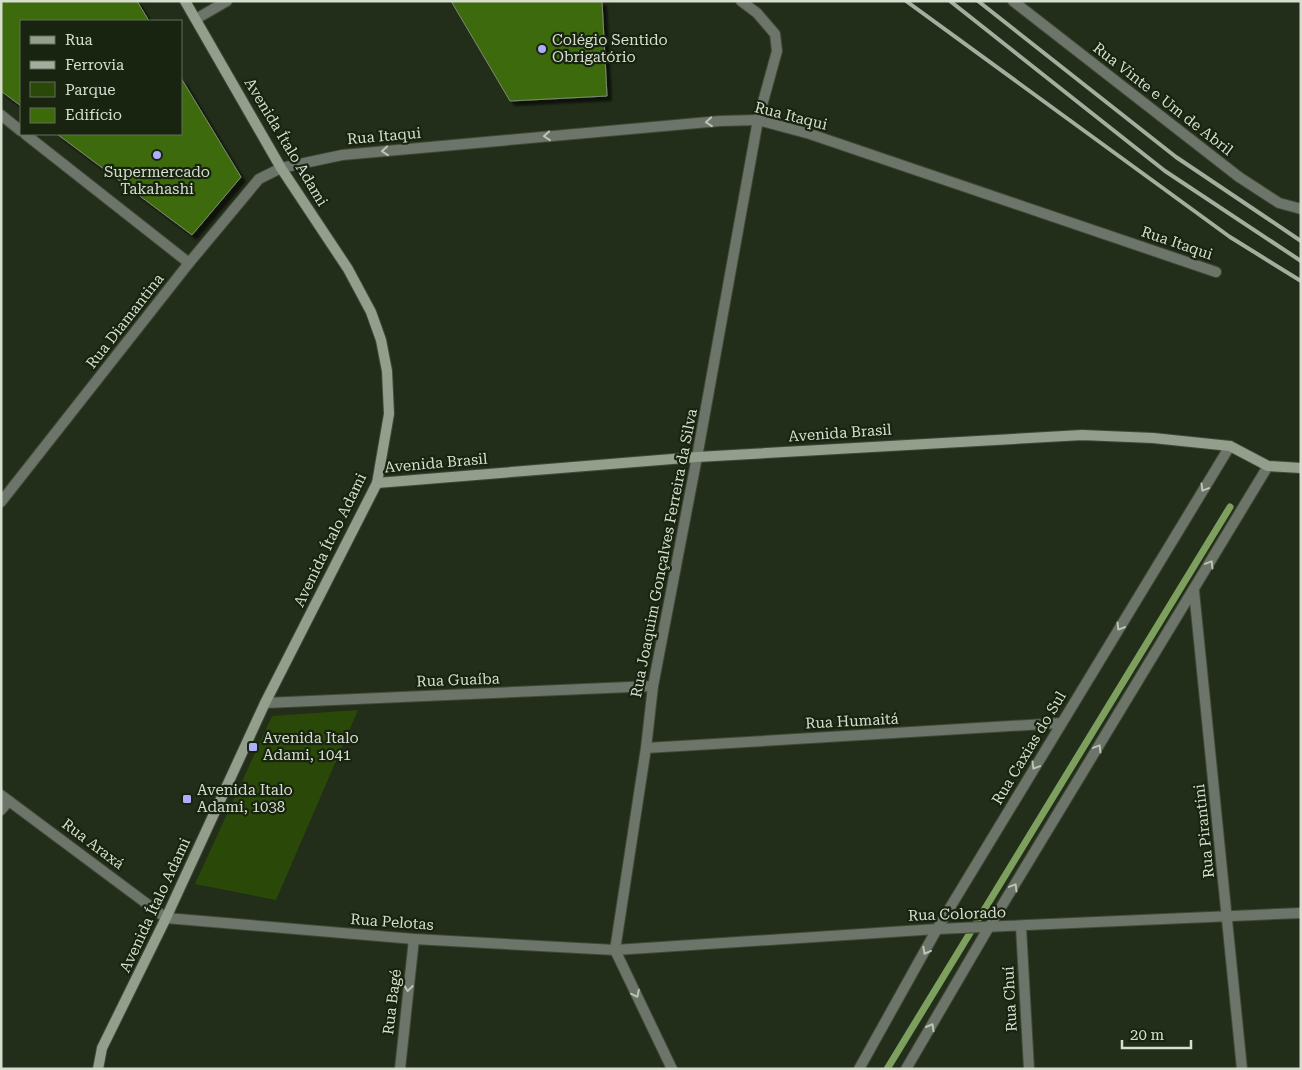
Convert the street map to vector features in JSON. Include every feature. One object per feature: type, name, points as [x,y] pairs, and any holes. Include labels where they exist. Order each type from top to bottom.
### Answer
[{"type":"main road","name":"Avenida Ítalo Adami","points":[[98,1069],[102,1048],[166,918],[265,703],[377,483],[389,414],[386,371],[381,340],[371,312],[348,269],[281,168],[185,1]]},
{"type":"main road","name":"Avenida Brasil","points":[[377,483],[697,457],[1082,435],[1153,438],[1230,446],[1268,466],[1301,468]]},
{"type":"street","points":[[196,20],[227,1]]},
{"type":"street","name":"Rua Joaquim Gonçalves Ferreira da Silva","points":[[615,950],[646,748],[652,686],[697,457],[758,120],[776,51],[775,34],[757,13],[741,1]]},
{"type":"street","name":"Rua Vinte e Um de Abril","points":[[1013,1],[1239,177],[1278,203],[1301,209]]},
{"type":"street","points":[[1,115],[20,130]]},
{"type":"street","name":"Rua Itaqui","points":[[281,168],[309,160],[351,154],[720,121],[758,120],[820,138],[1216,272]]},
{"type":"street","points":[[26,135],[189,263]]},
{"type":"street","name":"Rua Diamantina","points":[[1,502],[189,263],[259,180],[281,168]]},
{"type":"street","name":"Rua Caxias do Sul","points":[[859,1069],[1061,723],[1230,446]]},
{"type":"street","points":[[906,1069],[985,927],[1194,591],[1268,466]]},
{"type":"street","name":"Rua Pirantini","points":[[1194,591],[1242,1069]]},
{"type":"street","name":"Rua Guaíba","points":[[265,703],[652,686]]},
{"type":"street","name":"Rua Humaitá","points":[[646,748],[1061,723]]},
{"type":"street","points":[[1,810],[5,798]]},
{"type":"street","name":"Rua Araxá","points":[[5,798],[166,918]]},
{"type":"street","name":"Rua Colorado","points":[[615,950],[985,927],[1228,918],[1301,913]]},
{"type":"street","name":"Rua Pelotas","points":[[166,918],[414,939],[615,950]]},
{"type":"street","name":"Rua Chuí","points":[[1021,927],[1029,1069]]},
{"type":"street","name":"Rua Bagé","points":[[400,1069],[414,939]]},
{"type":"street","points":[[615,950],[672,1069]]},
{"type":"green space","points":[[358,710],[276,900],[195,884],[272,716]]},
{"type":"building","points":[[1,1],[137,1],[148,20],[20,20],[20,105],[1,91]]},
{"type":"building","name":"Colégio Sentido Obrigatório","points":[[451,1],[602,1],[607,96],[510,101]]},
{"type":"building","name":"Supermercado Takahashi","points":[[182,80],[241,177],[192,235],[58,135],[182,135]]},
{"type":"waterway","points":[[887,1069],[1230,507]]},
{"type":"railway","points":[[906,1],[1230,237],[1301,281]]},
{"type":"railway","points":[[950,1],[1165,171],[1301,261]]},
{"type":"railway","points":[[978,1],[1176,157],[1301,241]]},
{"type":"place","name":"Colégio Sentido Obrigatório","points":[[542,49]]},
{"type":"place","name":"Supermercado Takahashi","points":[[157,155]]},
{"type":"place","name":"Avenida Italo Adami, 1041","points":[[253,747]]},
{"type":"place","name":"Avenida Italo Adami, 1038","points":[[187,799]]}]
